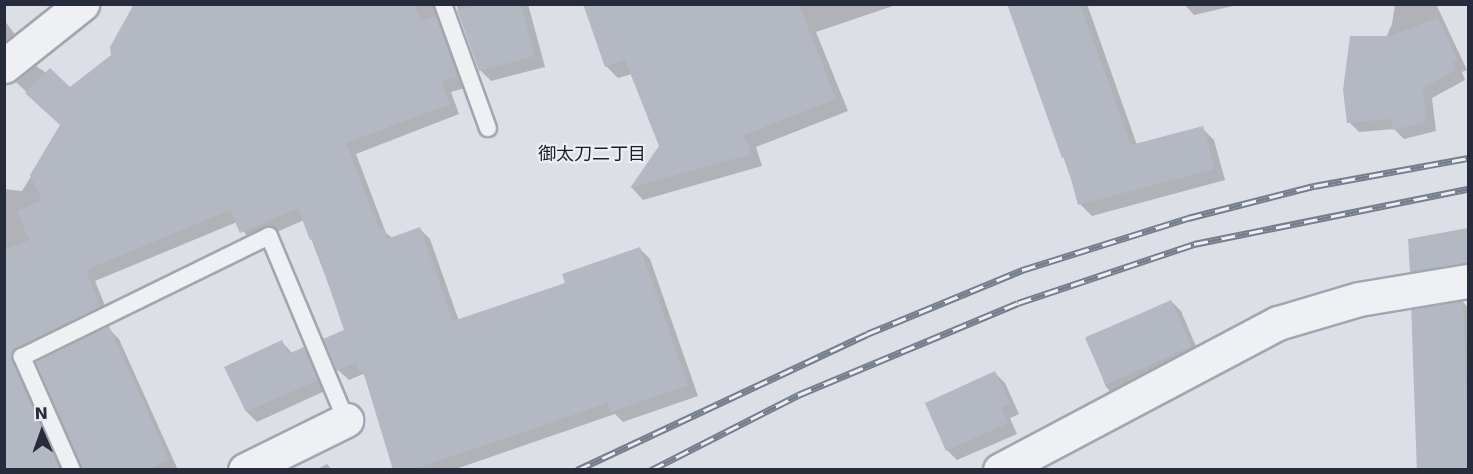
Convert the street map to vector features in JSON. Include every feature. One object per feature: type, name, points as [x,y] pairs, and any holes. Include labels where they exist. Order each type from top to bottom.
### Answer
[{"type":"street","points":[[4,66],[82,4]]},
{"type":"street","points":[[1000,470],[1278,323],[1359,299],[1468,281]]},
{"type":"street","points":[[244,470],[346,420]]},
{"type":"lane","points":[[443,4],[488,128]]},
{"type":"lane","points":[[72,470],[22,357],[269,236],[346,420]]},
{"type":"building","points":[[134,4],[415,4],[421,21],[436,16],[458,77],[441,81],[450,104],[346,143],[379,228],[383,227],[387,239],[420,227],[453,321],[565,283],[562,274],[640,247],[688,385],[611,412],[608,403],[412,470],[393,470],[363,371],[358,372],[356,362],[337,371],[323,339],[344,330],[313,239],[310,240],[298,208],[240,233],[230,210],[86,270],[100,307],[14,351],[12,361],[60,470],[4,470],[4,250],[29,240],[17,211],[42,200],[30,175],[60,125],[25,93],[50,68],[70,87],[111,55],[110,47]]},
{"type":"building","points":[[477,4],[521,4],[535,56],[479,71],[457,10]]},
{"type":"building","points":[[583,4],[799,4],[836,99],[744,135],[751,154],[630,188],[659,146],[625,60],[605,67]]},
{"type":"building","points":[[1007,4],[1080,4],[1131,145],[1203,126],[1215,169],[1078,205],[1065,157],[1062,158]]},
{"type":"building","points":[[1438,18],[1458,61],[1453,62],[1456,70],[1423,88],[1426,122],[1393,130],[1391,119],[1347,123],[1343,90],[1350,36],[1390,36]]},
{"type":"building","points":[[1468,228],[1468,263],[1410,272],[1408,239]]},
{"type":"building","points":[[1171,300],[1192,347],[1106,385],[1085,338]]},
{"type":"building","points":[[1463,301],[1468,470],[1417,470],[1411,303]]},
{"type":"building","points":[[109,326],[169,460],[146,470],[82,470],[36,362]]},
{"type":"building","points":[[282,340],[288,354],[304,347],[318,380],[246,412],[224,367]]},
{"type":"building","points":[[995,371],[1010,403],[1001,408],[1008,423],[946,451],[925,403]]},
{"type":"railway","points":[[577,470],[867,334],[1022,270],[1188,218],[1314,186],[1468,158]]},
{"type":"railway","points":[[651,470],[798,395],[1018,303],[1194,244],[1468,189]]},
{"type":"district","name":"御太刀二丁目","points":[[592,154]]}]
